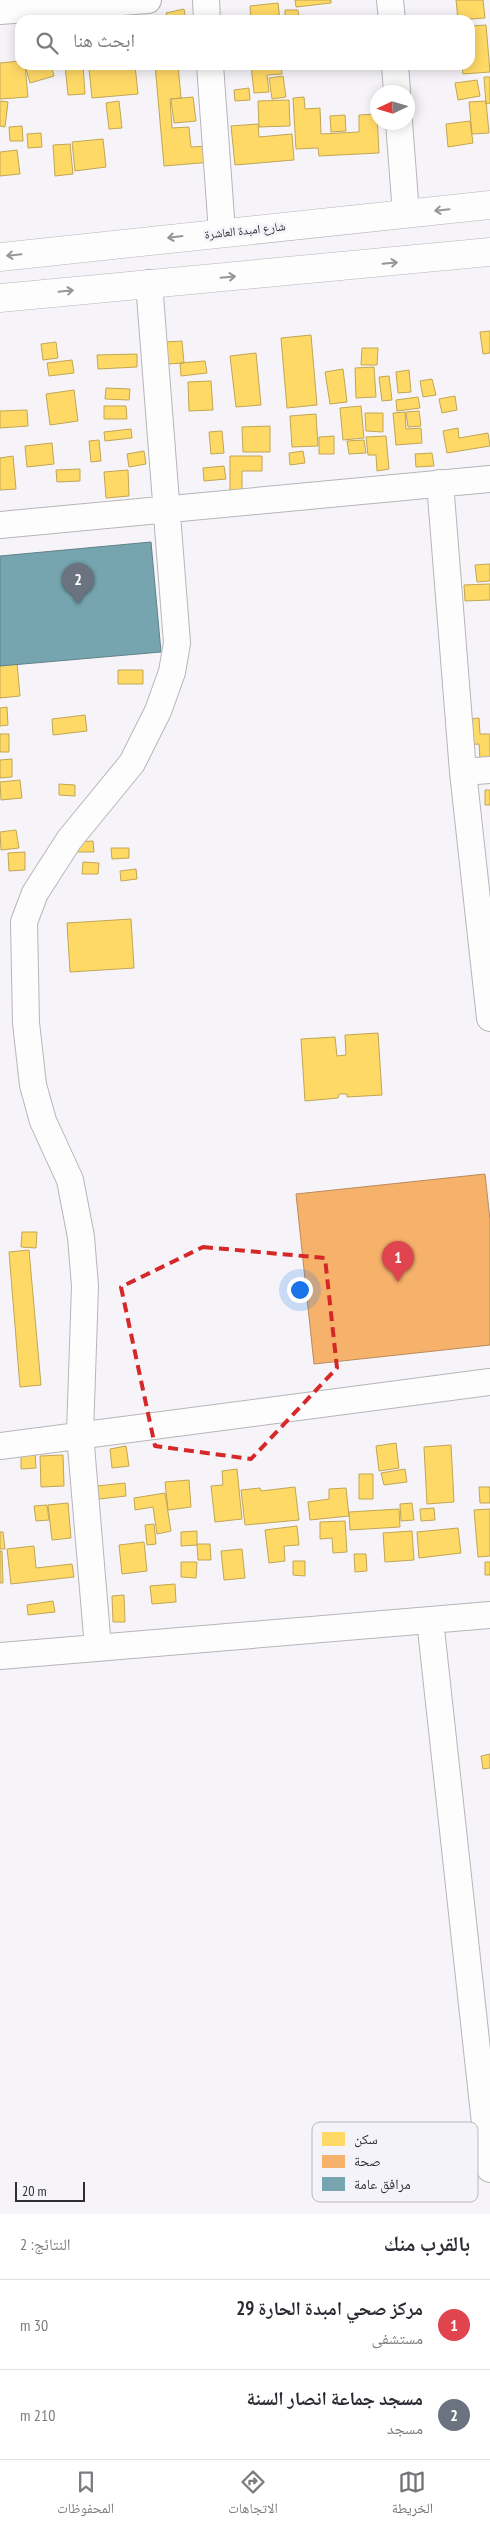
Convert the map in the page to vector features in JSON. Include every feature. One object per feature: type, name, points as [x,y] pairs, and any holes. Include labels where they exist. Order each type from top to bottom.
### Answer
[{"type":"main road","name":"شارع امبدة العاشرة","points":[[0,257],[490,205]]},
{"type":"main road","points":[[0,298],[149,283],[411,261],[490,252]]},
{"type":"street","points":[[0,11],[32,4],[148,0]]},
{"type":"street","points":[[206,0],[207,15]]},
{"type":"street","points":[[390,0],[392,15]]},
{"type":"street","points":[[210,70],[222,232]]},
{"type":"street","points":[[395,70],[396,85]]},
{"type":"street","points":[[400,130],[406,214]]},
{"type":"street","points":[[98,1648],[80,1434],[85,1286],[81,1237],[70,1180],[43,1120],[33,1085],[26,1023],[24,922],[35,893],[69,840],[132,763],[158,711],[172,672],[177,643],[149,283]]},
{"type":"street","points":[[0,525],[490,479]]},
{"type":"street","points":[[440,483],[464,772],[490,1018]]},
{"type":"street","points":[[464,772],[490,770]]},
{"type":"street","points":[[0,1446],[80,1434],[490,1382]]},
{"type":"street","points":[[0,1656],[490,1615]]},
{"type":"street","points":[[430,1620],[490,2169]]},
{"type":"highlighted area","points":[[203,1247],[325,1258],[337,1368],[251,1459],[155,1446],[121,1287]]},
{"type":"building: سكن","points":[[295,0],[331,0],[331,3],[296,7]]},
{"type":"building: سكن","points":[[456,0],[483,0],[485,18],[475,19],[475,15],[458,15]]},
{"type":"building: سكن","points":[[278,3],[279,15],[251,15],[250,6]]},
{"type":"building: سكن","points":[[184,9],[185,15],[167,15],[166,13]]},
{"type":"building: سكن","points":[[285,10],[298,10],[298,15],[285,15]]},
{"type":"building: سكن","points":[[486,25],[490,72],[463,74],[463,70],[475,70],[475,26]]},
{"type":"building: سكن","points":[[15,62],[15,70],[25,70],[28,97],[0,99],[0,63]]},
{"type":"building: سكن","points":[[26,70],[52,70],[54,76],[30,83]]},
{"type":"building: سكن","points":[[66,70],[83,70],[85,94],[68,95]]},
{"type":"building: سكن","points":[[89,70],[136,70],[138,94],[92,98]]},
{"type":"building: سكن","points":[[155,70],[178,70],[181,98],[170,99],[172,128],[189,127],[191,147],[211,146],[212,162],[164,166]]},
{"type":"building: سكن","points":[[252,70],[282,70],[282,74],[267,75],[269,92],[254,93]]},
{"type":"building: سكن","points":[[283,76],[286,97],[272,99],[269,78]]},
{"type":"building: سكن","points":[[484,77],[490,77],[490,103],[486,104]]},
{"type":"building: سكن","points":[[477,80],[480,96],[458,100],[455,83]]},
{"type":"building: سكن","points":[[249,88],[250,100],[235,101],[234,90]]},
{"type":"building: سكن","points":[[193,97],[196,121],[174,123],[171,99]]},
{"type":"building: سكن","points":[[304,97],[305,109],[320,108],[321,134],[359,132],[359,115],[370,114],[370,130],[378,130],[379,153],[319,156],[318,148],[296,149],[293,98]]},
{"type":"building: سكن","points":[[289,100],[290,126],[259,127],[258,101]]},
{"type":"building: سكن","points":[[0,101],[8,102],[5,127],[0,126]]},
{"type":"building: سكن","points":[[119,101],[122,128],[109,129],[106,103]]},
{"type":"building: سكن","points":[[486,101],[489,133],[472,134],[469,102]]},
{"type":"building: سكن","points":[[345,115],[346,131],[331,132],[330,116]]},
{"type":"building: سكن","points":[[470,121],[473,143],[448,147],[446,124]]},
{"type":"building: سكن","points":[[258,124],[259,137],[292,134],[294,160],[235,165],[231,126]]},
{"type":"building: سكن","points":[[22,126],[23,141],[10,141],[9,127]]},
{"type":"building: سكن","points":[[41,133],[42,147],[28,148],[27,134]]},
{"type":"building: سكن","points":[[103,139],[106,167],[75,171],[72,142]]},
{"type":"building: سكن","points":[[70,144],[73,174],[55,176],[53,145]]},
{"type":"building: سكن","points":[[17,150],[20,174],[0,176],[0,152]]},
{"type":"building: سكن","points":[[490,331],[490,353],[483,354],[480,332]]},
{"type":"building: سكن","points":[[311,335],[317,405],[287,408],[281,338]]},
{"type":"building: سكن","points":[[182,341],[184,363],[167,364],[165,342]]},
{"type":"building: سكن","points":[[56,342],[58,358],[43,360],[41,344]]},
{"type":"building: سكن","points":[[362,348],[378,348],[377,365],[361,365]]},
{"type":"building: سكن","points":[[256,353],[261,405],[236,407],[230,356]]},
{"type":"building: سكن","points":[[137,354],[137,367],[98,369],[97,355]]},
{"type":"building: سكن","points":[[72,360],[74,373],[49,376],[47,363]]},
{"type":"building: سكن","points":[[205,361],[207,373],[181,376],[180,363]]},
{"type":"building: سكن","points":[[374,367],[376,397],[356,398],[355,368]]},
{"type":"building: سكن","points":[[343,369],[347,402],[330,404],[325,372]]},
{"type":"building: سكن","points":[[409,370],[411,392],[398,393],[396,372]]},
{"type":"building: سكن","points":[[389,376],[392,400],[382,401],[379,377]]},
{"type":"building: سكن","points":[[432,379],[436,395],[423,397],[420,381]]},
{"type":"building: سكن","points":[[211,381],[213,410],[189,411],[188,382]]},
{"type":"building: سكن","points":[[106,388],[130,389],[129,400],[105,399]]},
{"type":"building: سكن","points":[[74,390],[78,421],[50,425],[46,394]]},
{"type":"building: سكن","points":[[455,396],[457,410],[442,413],[439,399]]},
{"type":"building: سكن","points":[[418,397],[420,408],[397,411],[396,400]]},
{"type":"building: سكن","points":[[104,406],[126,406],[127,419],[104,419]]},
{"type":"building: سكن","points":[[361,406],[364,438],[343,440],[340,408]]},
{"type":"building: سكن","points":[[27,410],[28,426],[0,428],[0,411]]},
{"type":"building: سكن","points":[[419,411],[421,426],[408,427],[406,412]]},
{"type":"building: سكن","points":[[405,412],[406,429],[421,428],[422,443],[396,445],[393,413]]},
{"type":"building: سكن","points":[[365,413],[383,413],[383,432],[366,431]]},
{"type":"building: سكن","points":[[316,414],[318,446],[292,447],[290,416]]},
{"type":"building: سكن","points":[[270,426],[270,452],[243,452],[242,427]]},
{"type":"building: سكن","points":[[458,428],[459,438],[488,433],[490,446],[447,453],[443,431]]},
{"type":"building: سكن","points":[[131,429],[132,438],[105,441],[104,432]]},
{"type":"building: سكن","points":[[222,431],[224,453],[211,454],[209,432]]},
{"type":"building: سكن","points":[[334,436],[334,454],[319,454],[319,437]]},
{"type":"building: سكن","points":[[386,436],[389,469],[377,471],[376,455],[368,455],[366,437]]},
{"type":"building: سكن","points":[[99,440],[101,461],[91,462],[89,441]]},
{"type":"building: سكن","points":[[364,440],[366,453],[349,454],[347,441]]},
{"type":"building: سكن","points":[[52,443],[54,464],[27,467],[25,446]]},
{"type":"building: سكن","points":[[144,451],[146,464],[129,467],[127,454]]},
{"type":"building: سكن","points":[[303,451],[305,463],[290,465],[289,453]]},
{"type":"building: سكن","points":[[432,453],[434,466],[416,467],[415,454]]},
{"type":"building: سكن","points":[[13,456],[16,489],[0,490],[0,458]]},
{"type":"building: سكن","points":[[230,456],[262,456],[262,471],[242,471],[242,492],[230,492]]},
{"type":"building: سكن","points":[[224,466],[226,479],[204,481],[203,468]]},
{"type":"building: سكن","points":[[80,469],[80,481],[57,482],[56,470]]},
{"type":"building: سكن","points":[[128,470],[129,496],[106,498],[104,472]]},
{"type":"building: سكن","points":[[490,564],[490,581],[477,582],[475,565]]},
{"type":"building: سكن","points":[[490,584],[490,600],[465,601],[464,585]]},
{"type":"building: سكن","points":[[17,663],[20,696],[0,698],[0,665]]},
{"type":"building: سكن","points":[[118,670],[143,670],[143,684],[118,684]]},
{"type":"building: سكن","points":[[7,707],[8,725],[0,726],[0,708]]},
{"type":"building: سكن","points":[[85,715],[87,731],[53,735],[52,719]]},
{"type":"building: سكن","points":[[479,718],[480,734],[490,734],[490,758],[480,759],[479,744],[464,745],[462,720]]},
{"type":"building: سكن","points":[[0,734],[9,734],[9,752],[0,752]]},
{"type":"building: سكن","points":[[12,759],[12,777],[0,778],[0,760]]},
{"type":"building: سكن","points":[[20,780],[22,798],[1,800],[0,782]]},
{"type":"building: سكن","points":[[59,784],[75,785],[75,796],[59,795]]},
{"type":"building: سكن","points":[[485,790],[490,790],[490,805],[485,805]]},
{"type":"building: سكن","points":[[16,830],[19,848],[1,850],[0,832]]},
{"type":"building: سكن","points":[[93,841],[94,852],[76,852],[76,842]]},
{"type":"building: سكن","points":[[111,848],[129,848],[129,858],[112,859]]},
{"type":"building: سكن","points":[[25,852],[25,870],[9,871],[8,853]]},
{"type":"building: سكن","points":[[83,862],[99,863],[98,874],[82,874]]},
{"type":"building: سكن","points":[[136,869],[137,879],[121,881],[120,871]]},
{"type":"building: سكن","points":[[131,919],[134,968],[70,972],[67,923]]},
{"type":"building: سكن","points":[[378,1033],[382,1095],[347,1097],[347,1094],[339,1094],[338,1098],[305,1101],[301,1039],[335,1037],[337,1056],[346,1055],[345,1035]]},
{"type":"building: سكن","points":[[22,1232],[37,1232],[36,1248],[21,1247]]},
{"type":"building: سكن","points":[[29,1250],[41,1385],[20,1387],[9,1252]]},
{"type":"building: سكن","points":[[396,1443],[399,1468],[379,1471],[376,1446]]},
{"type":"building: سكن","points":[[451,1445],[454,1502],[427,1504],[424,1447]]},
{"type":"building: سكن","points":[[126,1446],[129,1466],[112,1468],[110,1449]]},
{"type":"building: سكن","points":[[35,1452],[36,1468],[21,1469],[21,1453]]},
{"type":"building: سكن","points":[[63,1455],[64,1486],[41,1487],[40,1456]]},
{"type":"building: سكن","points":[[237,1469],[242,1519],[215,1522],[211,1486],[223,1485],[222,1471]]},
{"type":"building: سكن","points":[[405,1469],[407,1482],[384,1485],[381,1473]]},
{"type":"building: سكن","points":[[359,1474],[373,1474],[373,1499],[359,1499]]},
{"type":"building: سكن","points":[[189,1480],[191,1507],[168,1510],[165,1482]]},
{"type":"building: سكن","points":[[125,1483],[126,1496],[99,1499],[97,1486]]},
{"type":"building: سكن","points":[[295,1487],[299,1520],[245,1525],[241,1490],[260,1488],[261,1491]]},
{"type":"building: سكن","points":[[479,1487],[490,1487],[490,1503],[480,1503]]},
{"type":"building: سكن","points":[[346,1488],[349,1516],[310,1520],[308,1502],[329,1499],[329,1489]]},
{"type":"building: سكن","points":[[165,1493],[171,1531],[157,1534],[153,1507],[135,1510],[134,1498]]},
{"type":"building: سكن","points":[[68,1503],[71,1538],[52,1540],[48,1505]]},
{"type":"building: سكن","points":[[412,1503],[414,1520],[401,1521],[400,1504]]},
{"type":"building: سكن","points":[[47,1505],[49,1520],[36,1521],[34,1506]]},
{"type":"building: سكن","points":[[434,1508],[435,1520],[421,1521],[420,1509]]},
{"type":"building: سكن","points":[[399,1509],[400,1527],[350,1530],[349,1512]]},
{"type":"building: سكن","points":[[490,1509],[490,1556],[478,1557],[474,1510]]},
{"type":"building: سكن","points":[[345,1521],[347,1552],[333,1553],[332,1538],[320,1539],[320,1522]]},
{"type":"building: سكن","points":[[154,1524],[156,1544],[147,1545],[145,1525]]},
{"type":"building: سكن","points":[[297,1526],[299,1545],[284,1546],[285,1561],[269,1563],[265,1530]]},
{"type":"building: سكن","points":[[458,1528],[461,1553],[419,1558],[417,1532]]},
{"type":"building: سكن","points":[[197,1531],[197,1545],[181,1546],[181,1532]]},
{"type":"building: سكن","points":[[412,1531],[414,1560],[385,1562],[383,1533]]},
{"type":"building: سكن","points":[[0,1532],[3,1532],[5,1549],[0,1549]]},
{"type":"building: سكن","points":[[144,1542],[147,1571],[122,1574],[119,1545]]},
{"type":"building: سكن","points":[[197,1544],[210,1544],[211,1560],[198,1560]]},
{"type":"building: سكن","points":[[34,1546],[36,1568],[72,1564],[74,1577],[11,1584],[7,1549]]},
{"type":"building: سكن","points":[[242,1549],[245,1578],[224,1580],[221,1551]]},
{"type":"building: سكن","points":[[0,1551],[2,1551],[3,1583],[0,1583]]},
{"type":"building: سكن","points":[[354,1554],[366,1554],[367,1571],[355,1572]]},
{"type":"building: سكن","points":[[293,1561],[305,1561],[305,1576],[293,1575]]},
{"type":"building: سكن","points":[[181,1562],[197,1562],[196,1578],[181,1577]]},
{"type":"building: سكن","points":[[485,1562],[490,1562],[490,1575],[485,1575]]},
{"type":"building: سكن","points":[[175,1584],[176,1602],[152,1604],[150,1586]]},
{"type":"building: سكن","points":[[124,1595],[125,1622],[113,1622],[112,1596]]},
{"type":"building: سكن","points":[[53,1601],[55,1612],[28,1615],[27,1605]]},
{"type":"building: سكن","points":[[490,1754],[490,1768],[483,1769],[481,1756]]},
{"type":"building: صحة","points":[[485,1174],[490,1220],[490,1345],[314,1364],[296,1194]]},
{"type":"building: مرافق عامة","points":[[151,542],[161,652],[0,666],[0,556]]},
{"type":"place","name":"مسجد جماعة انصار السنة","points":[[78,604]]},
{"type":"place","name":"مركز صحي امبدة الحارة 29","points":[[398,1282]]}]
